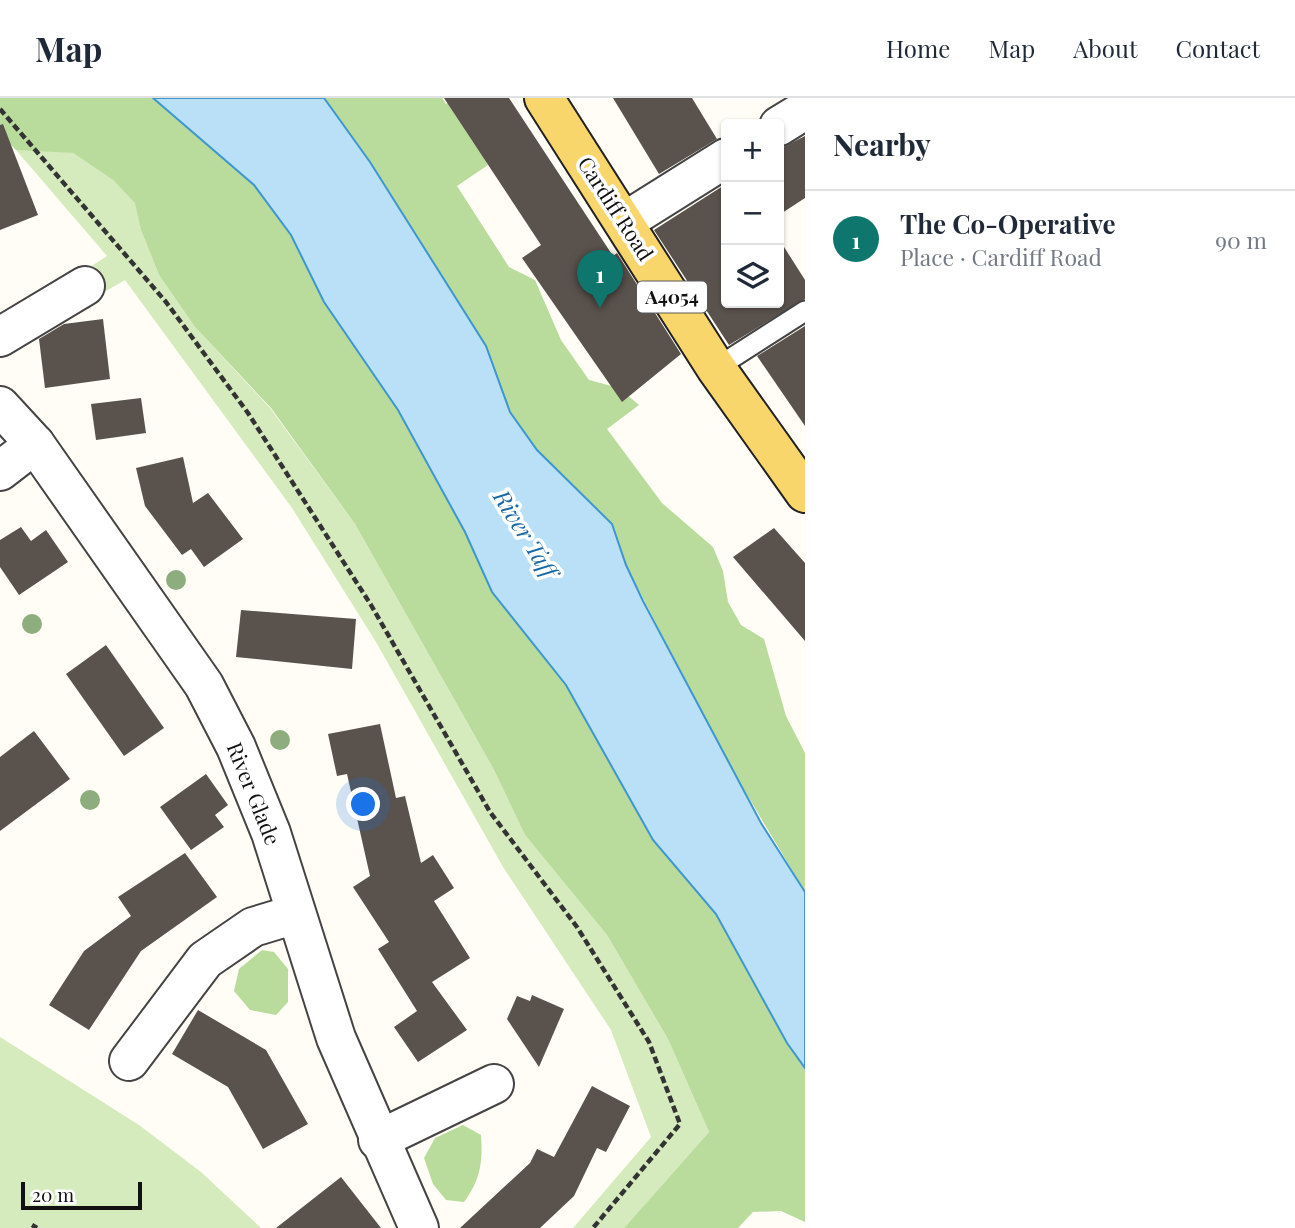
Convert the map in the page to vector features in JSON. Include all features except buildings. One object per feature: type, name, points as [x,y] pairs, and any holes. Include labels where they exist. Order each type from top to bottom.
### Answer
[{"type":"main road","name":"Cardiff Road","points":[[544,98],[716,368],[805,493]]},
{"type":"street","points":[[784,123],[805,110]]},
{"type":"street","points":[[624,222],[721,161]]},
{"type":"street","points":[[0,337],[85,286]]},
{"type":"street","name":"River Glade","points":[[0,406],[35,444],[204,685],[236,747],[266,821],[336,1038],[377,1140],[419,1228]]},
{"type":"street","points":[[0,471],[35,444]]},
{"type":"street","points":[[129,1061],[205,960],[253,927],[296,914]]},
{"type":"street","points":[[377,1140],[494,1084]]},
{"type":"lane","points":[[716,368],[805,311]]},
{"type":"path","points":[[0,109],[166,302],[248,413],[371,605],[490,812],[577,927],[649,1042],[680,1124],[593,1228]]},
{"type":"green space","points":[[0,98],[153,98],[254,185],[291,235],[324,302],[398,410],[465,532],[492,592],[566,685],[653,840],[716,914],[787,1043],[805,1068],[805,1222],[781,1211],[753,1212],[738,1228],[624,1228],[709,1132],[668,1039],[607,935],[525,835],[493,768],[355,524],[271,408],[195,327],[159,275],[141,230],[135,203],[113,180],[73,153],[16,150],[0,133]]},
{"type":"green space","points":[[324,98],[442,98],[446,104],[455,98],[488,165],[457,186],[509,267],[535,280],[561,340],[589,380],[619,388],[639,405],[607,429],[662,503],[713,547],[723,571],[728,602],[741,625],[764,639],[786,716],[805,753],[805,892],[724,756],[626,565],[570,484],[537,450],[510,412],[486,346],[370,162]]},
{"type":"green space","points":[[16,150],[73,153],[113,180],[136,203],[141,230],[159,275],[195,327],[270,408],[355,524],[493,768],[525,835],[607,935],[668,1039],[709,1132],[624,1228],[573,1228],[651,1137],[611,1030],[503,867],[376,642],[292,508],[125,280],[94,298],[81,273],[107,256]]},
{"type":"green space","points":[[262,950],[274,952],[288,969],[288,1002],[276,1015],[250,1010],[234,991],[239,969]]},
{"type":"green space","points":[[0,1037],[139,1125],[201,1172],[261,1228],[0,1228]]},
{"type":"green space","points":[[463,1125],[481,1135],[482,1145],[477,1179],[464,1202],[446,1200],[433,1184],[424,1158],[435,1138]]},
{"type":"water","name":"River Taff","points":[[153,98],[324,98],[370,162],[486,346],[510,412],[537,450],[612,524],[626,565],[643,601],[761,823],[805,892],[805,1068],[787,1043],[716,914],[653,840],[566,685],[492,592],[465,532],[398,410],[324,302],[291,235],[254,185]]},
{"type":"place","name":"The Co-Operative","points":[[600,308]]}]
